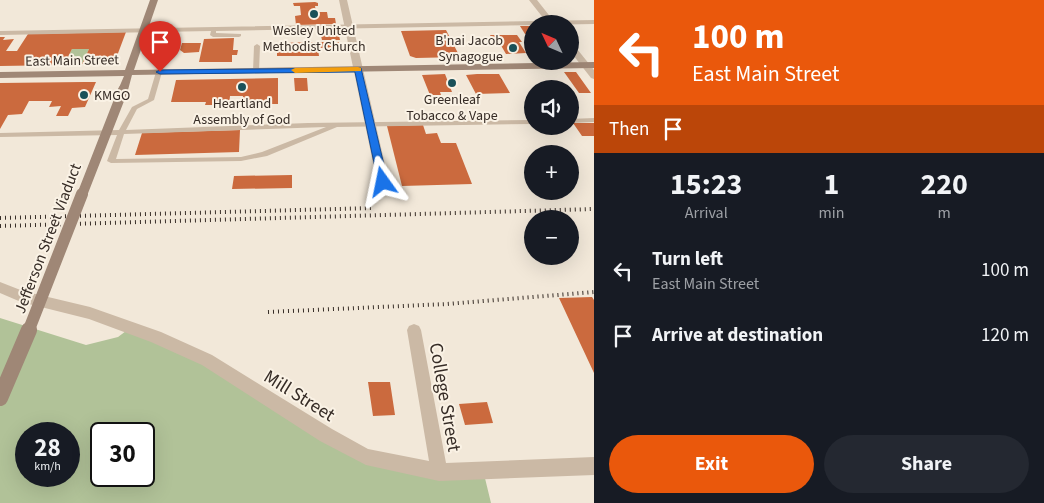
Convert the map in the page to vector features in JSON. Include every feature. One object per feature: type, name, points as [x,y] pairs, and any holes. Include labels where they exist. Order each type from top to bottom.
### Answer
[{"type":"main road","name":"Jefferson Street Viaduct","points":[[0,398],[123,90],[154,0]]},
{"type":"main road","name":"East Main Street","points":[[0,75],[590,65]]},
{"type":"street","points":[[343,0],[383,182]]},
{"type":"street","points":[[533,0],[545,15]]},
{"type":"street","points":[[579,55],[590,65],[594,76]]},
{"type":"street","name":"Mill Street","points":[[0,286],[21,296],[90,313],[156,337],[207,360],[326,435],[366,457],[439,472],[594,466]]},
{"type":"street","name":"College Street","points":[[414,330],[439,472]]},
{"type":"lane","points":[[579,22],[594,22]]},
{"type":"lane","points":[[0,33],[524,24]]},
{"type":"lane","points":[[214,29],[213,35],[261,34]]},
{"type":"lane","points":[[256,71],[257,46]]},
{"type":"lane","points":[[160,72],[151,100],[134,108],[121,133],[111,161],[241,159],[264,154],[339,124]]},
{"type":"lane","points":[[579,121],[594,120]]},
{"type":"lane","points":[[0,135],[91,135],[370,123],[524,122]]},
{"type":"green space","points":[[72,49],[89,49],[82,64],[64,65]]},
{"type":"green space","points":[[0,318],[86,345],[118,337],[130,328],[156,337],[366,457],[483,470],[491,503],[0,503]]},
{"type":"building","name":"Wesley United Methodist Church","points":[[293,3],[318,3],[318,6],[315,6],[316,12],[327,12],[328,18],[335,18],[336,24],[296,25],[295,16],[301,15],[300,6],[294,6]]},
{"type":"building","points":[[446,30],[460,57],[416,58],[410,56],[401,31]]},
{"type":"building","points":[[320,31],[338,31],[340,40],[322,40]]},
{"type":"building","points":[[126,32],[114,64],[82,64],[89,49],[72,49],[64,65],[0,66],[0,37],[5,37],[3,40],[14,39],[6,51],[17,51],[28,34]]},
{"type":"building","name":"B'nai Jacob Synagogue","points":[[490,35],[517,35],[522,42],[519,42],[524,53],[506,54],[499,42],[494,42]]},
{"type":"building","points":[[234,38],[233,50],[238,50],[237,55],[232,55],[232,62],[199,62],[204,39]]},
{"type":"building","points":[[317,42],[319,56],[277,56],[277,43]]},
{"type":"building","points":[[320,42],[339,42],[340,47],[320,48]]},
{"type":"building","points":[[182,43],[201,43],[199,52],[184,53],[180,50]]},
{"type":"building","points":[[564,72],[576,72],[591,93],[579,93],[579,80],[570,80]]},
{"type":"building","points":[[445,74],[452,92],[440,92],[441,95],[430,95],[422,75]]},
{"type":"building","points":[[499,74],[510,93],[476,94],[466,75]]},
{"type":"building","points":[[278,78],[278,104],[265,104],[265,101],[242,104],[243,96],[230,96],[229,105],[205,105],[206,102],[171,102],[176,80]]},
{"type":"building","points":[[294,78],[307,78],[308,91],[295,91]]},
{"type":"building","points":[[96,82],[85,107],[72,108],[68,116],[56,116],[61,106],[49,107],[52,101],[29,101],[22,114],[8,115],[0,129],[0,83]]},
{"type":"building","points":[[579,123],[594,123],[594,136],[582,136],[579,132]]},
{"type":"building","points":[[423,125],[426,134],[437,133],[441,143],[456,143],[472,184],[402,186],[387,126]]},
{"type":"building","points":[[240,130],[239,152],[135,155],[142,133]]},
{"type":"building","points":[[292,175],[292,188],[232,189],[234,176]]},
{"type":"building","points":[[592,297],[594,300],[594,373],[559,298]]},
{"type":"building","points":[[368,382],[390,382],[395,415],[373,416]]},
{"type":"building","points":[[487,402],[493,423],[465,425],[459,404]]},
{"type":"railway","points":[[0,218],[374,208]]},
{"type":"railway","points":[[0,226],[594,209]]},
{"type":"railway","points":[[268,312],[447,304],[594,292]]},
{"type":"slow traffic","points":[[295,70],[358,69]]},
{"type":"place","name":"Wesley United Methodist Church","points":[[314,14]]},
{"type":"place","name":"B'nai Jacob Synagogue","points":[[513,48]]},
{"type":"place","name":"Greenleaf Tobacco & Vape","points":[[452,83]]},
{"type":"place","name":"Heartland Assembly of God","points":[[242,87]]},
{"type":"place","name":"KMGO","points":[[84,95]]},
{"type":"route","points":[[160,72],[358,69],[383,182]]}]
